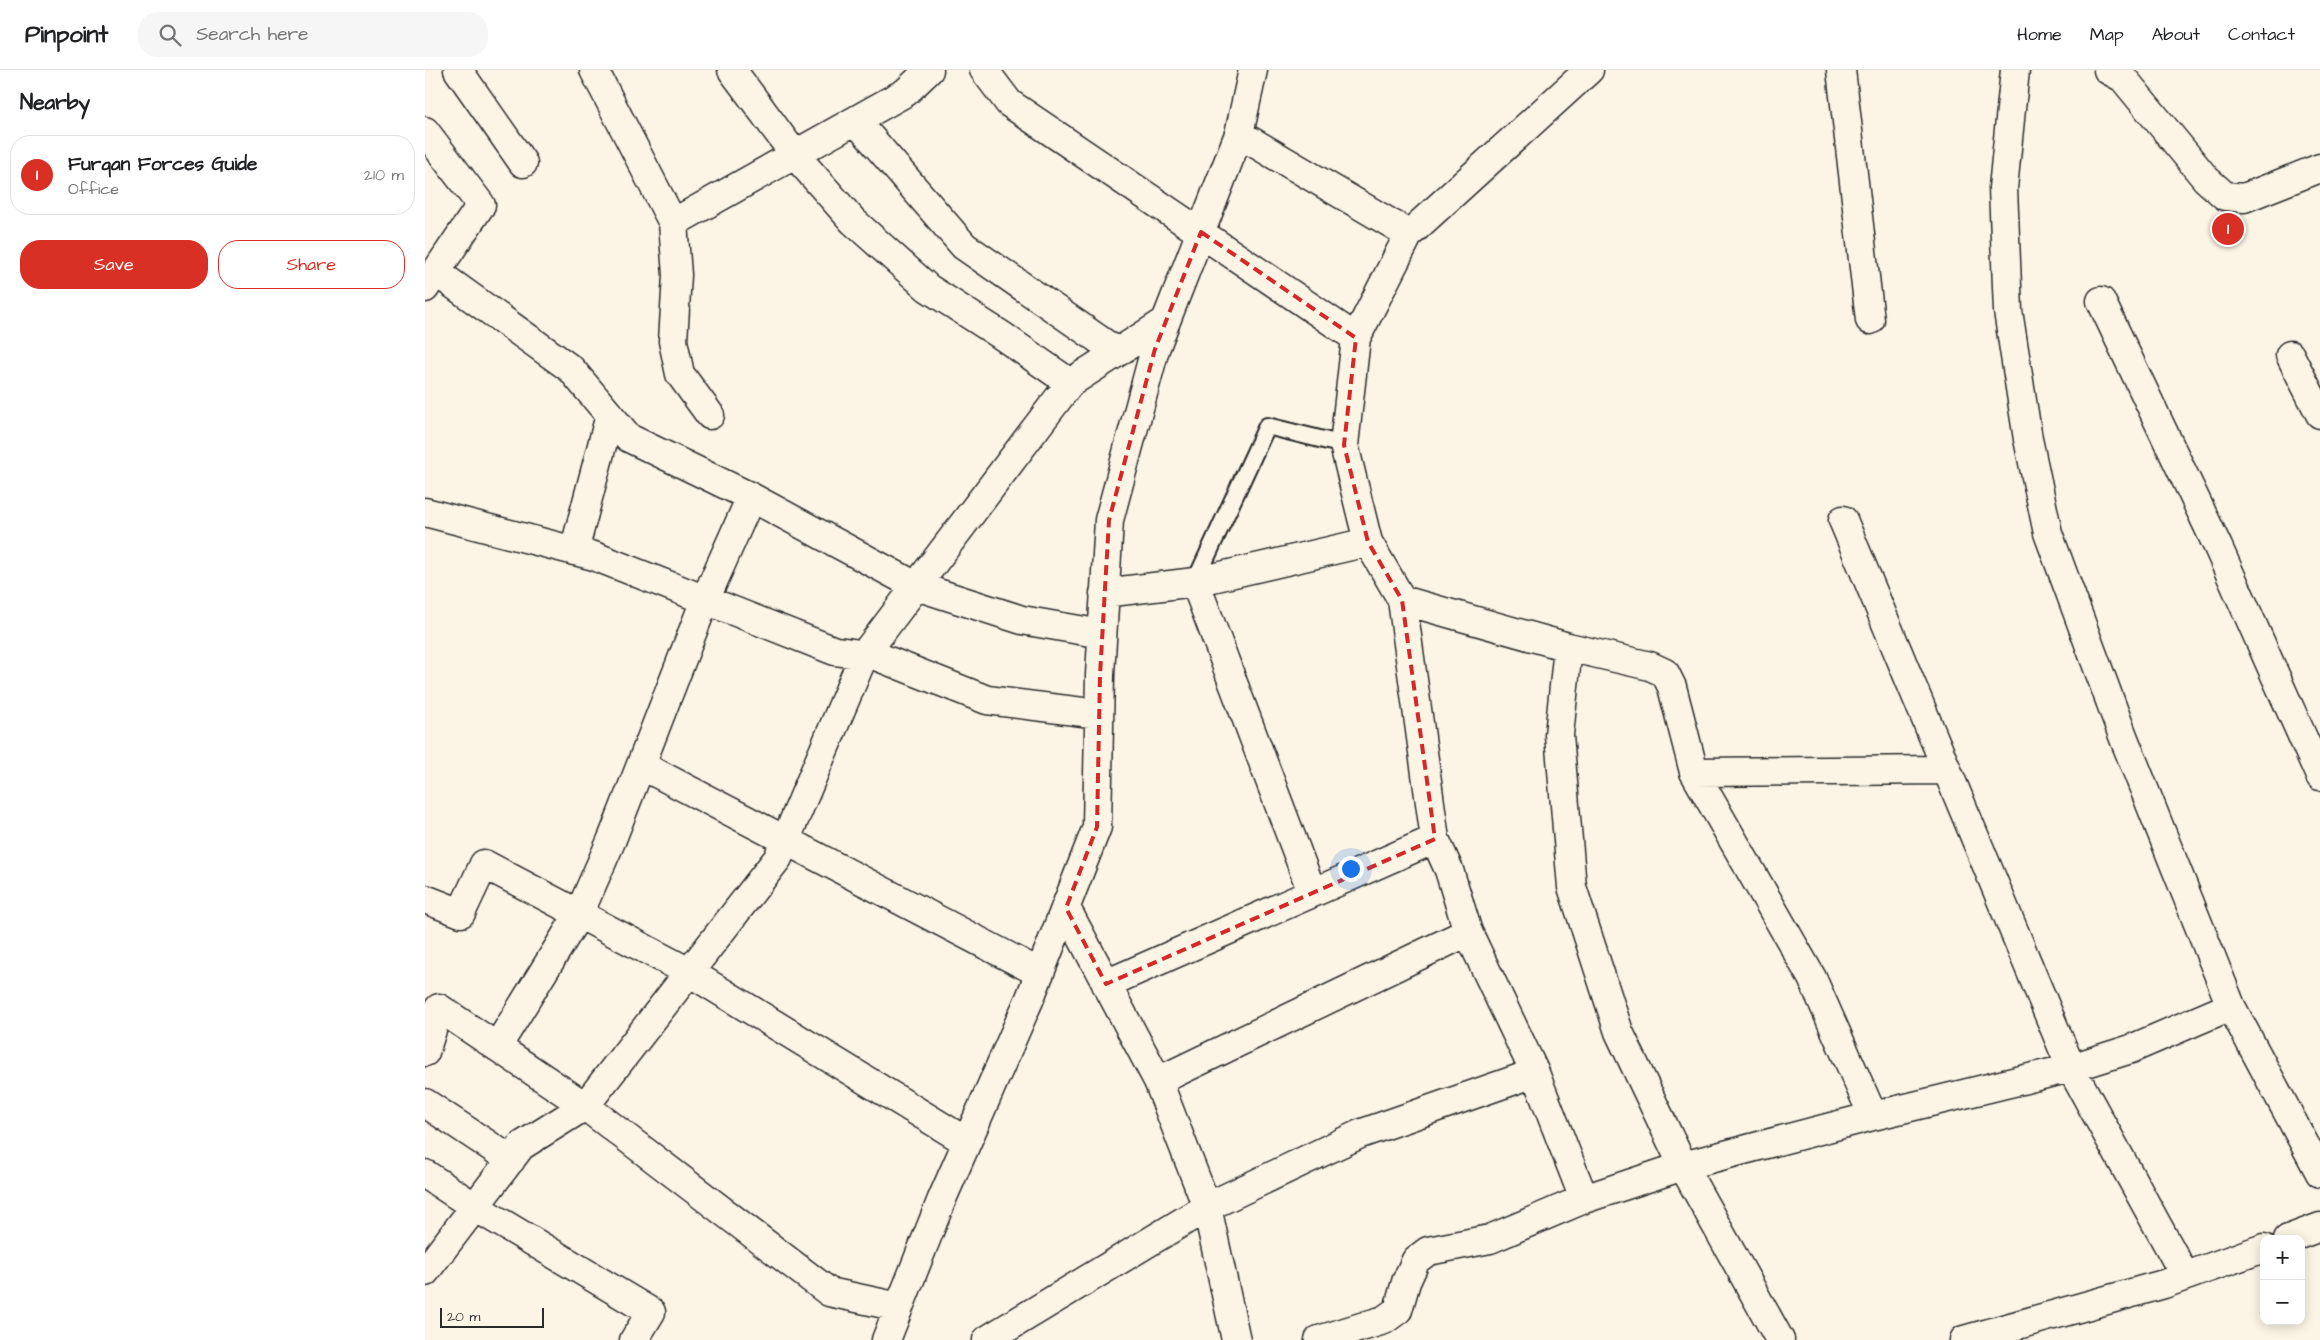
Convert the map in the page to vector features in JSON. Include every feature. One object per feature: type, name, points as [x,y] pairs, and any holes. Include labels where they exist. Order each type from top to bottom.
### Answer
[{"type":"street","points":[[458,70],[523,163]]},
{"type":"street","points":[[594,70],[673,224],[677,275],[673,341],[680,374],[710,415]]},
{"type":"street","points":[[732,70],[795,155],[853,221],[928,288],[1001,335],[1070,384]]},
{"type":"street","points":[[673,224],[906,92],[929,70]]},
{"type":"street","points":[[984,70],[1009,103],[1356,338]]},
{"type":"street","points":[[886,1340],[967,1142],[1040,973],[1097,827],[1102,634],[1109,520],[1155,349],[1239,134],[1253,70]]},
{"type":"street","points":[[1584,1200],[1535,1073],[1468,932],[1449,870],[1435,839],[1402,600],[1368,542],[1344,445],[1356,338],[1409,234],[1589,70]]},
{"type":"street","points":[[1841,70],[1870,320]]},
{"type":"street","points":[[2015,70],[2003,188],[2008,311],[2028,439],[2048,533],[2123,736],[2231,1006],[2320,1173]]},
{"type":"street","points":[[2108,70],[2123,78],[2206,179],[2225,196],[2244,198],[2320,168]]},
{"type":"street","points":[[855,121],[964,246],[1117,352]]},
{"type":"street","points":[[425,131],[481,205],[430,280],[571,370],[629,438],[751,497],[916,586],[1022,620],[1102,634]]},
{"type":"street","points":[[1239,134],[1409,234]]},
{"type":"street","points":[[2101,301],[2218,547],[2320,776]]},
{"type":"street","points":[[425,1272],[521,1146],[585,1106],[778,858],[864,655],[1070,384],[1165,321]]},
{"type":"street","points":[[2290,356],[2320,414]]},
{"type":"street","points":[[574,551],[610,415]]},
{"type":"street","points":[[497,1047],[579,914],[641,764],[705,600],[751,497]]},
{"type":"street","points":[[425,512],[594,556],[835,651],[876,656],[987,700],[1099,714]]},
{"type":"street","points":[[1843,520],[2071,1068],[2185,1276]]},
{"type":"street","points":[[1104,593],[1195,582],[1368,542]]},
{"type":"street","points":[[1195,582],[1312,892]]},
{"type":"street","points":[[1402,600],[1568,646],[1650,666],[1665,673],[1672,687],[1694,772],[1812,978],[1873,1116]]},
{"type":"street","points":[[1568,646],[1559,735],[1572,887],[1619,1032],[1683,1166],[1780,1340]]},
{"type":"street","points":[[641,764],[785,842],[1040,973]]},
{"type":"street","points":[[1694,772],[1947,770]]},
{"type":"street","points":[[1106,984],[1435,839]]},
{"type":"street","points":[[425,899],[461,913],[484,864],[689,972],[967,1142]]},
{"type":"street","points":[[1066,908],[1158,1081],[1207,1207],[1236,1340]]},
{"type":"street","points":[[1158,1081],[1468,932]]},
{"type":"street","points":[[1319,1340],[1384,1320],[1398,1310],[1406,1282],[1416,1260],[1428,1251],[1490,1239],[1584,1200],[1683,1166],[1873,1116],[2071,1068],[2131,1049],[2231,1006]]},
{"type":"street","points":[[425,1052],[439,1008],[585,1106],[829,1292],[899,1307]]},
{"type":"street","points":[[987,1340],[1207,1207],[1360,1134],[1535,1073]]},
{"type":"street","points":[[425,1103],[511,1160]]},
{"type":"street","points":[[425,1174],[475,1207],[651,1312],[633,1340]]},
{"type":"street","points":[[2299,1235],[2320,1227]]},
{"type":"street","points":[[1964,1340],[2185,1276],[2260,1249]]},
{"type":"lane","points":[[1195,582],[1267,426],[1344,445]]},
{"type":"highlighted area","points":[[1201,232],[1356,338],[1344,445],[1368,542],[1402,600],[1435,839],[1106,984],[1066,908],[1097,827],[1100,675],[1109,520],[1155,349]]},
{"type":"place","name":"Furqan Forces Guide","points":[[2228,229]]}]
